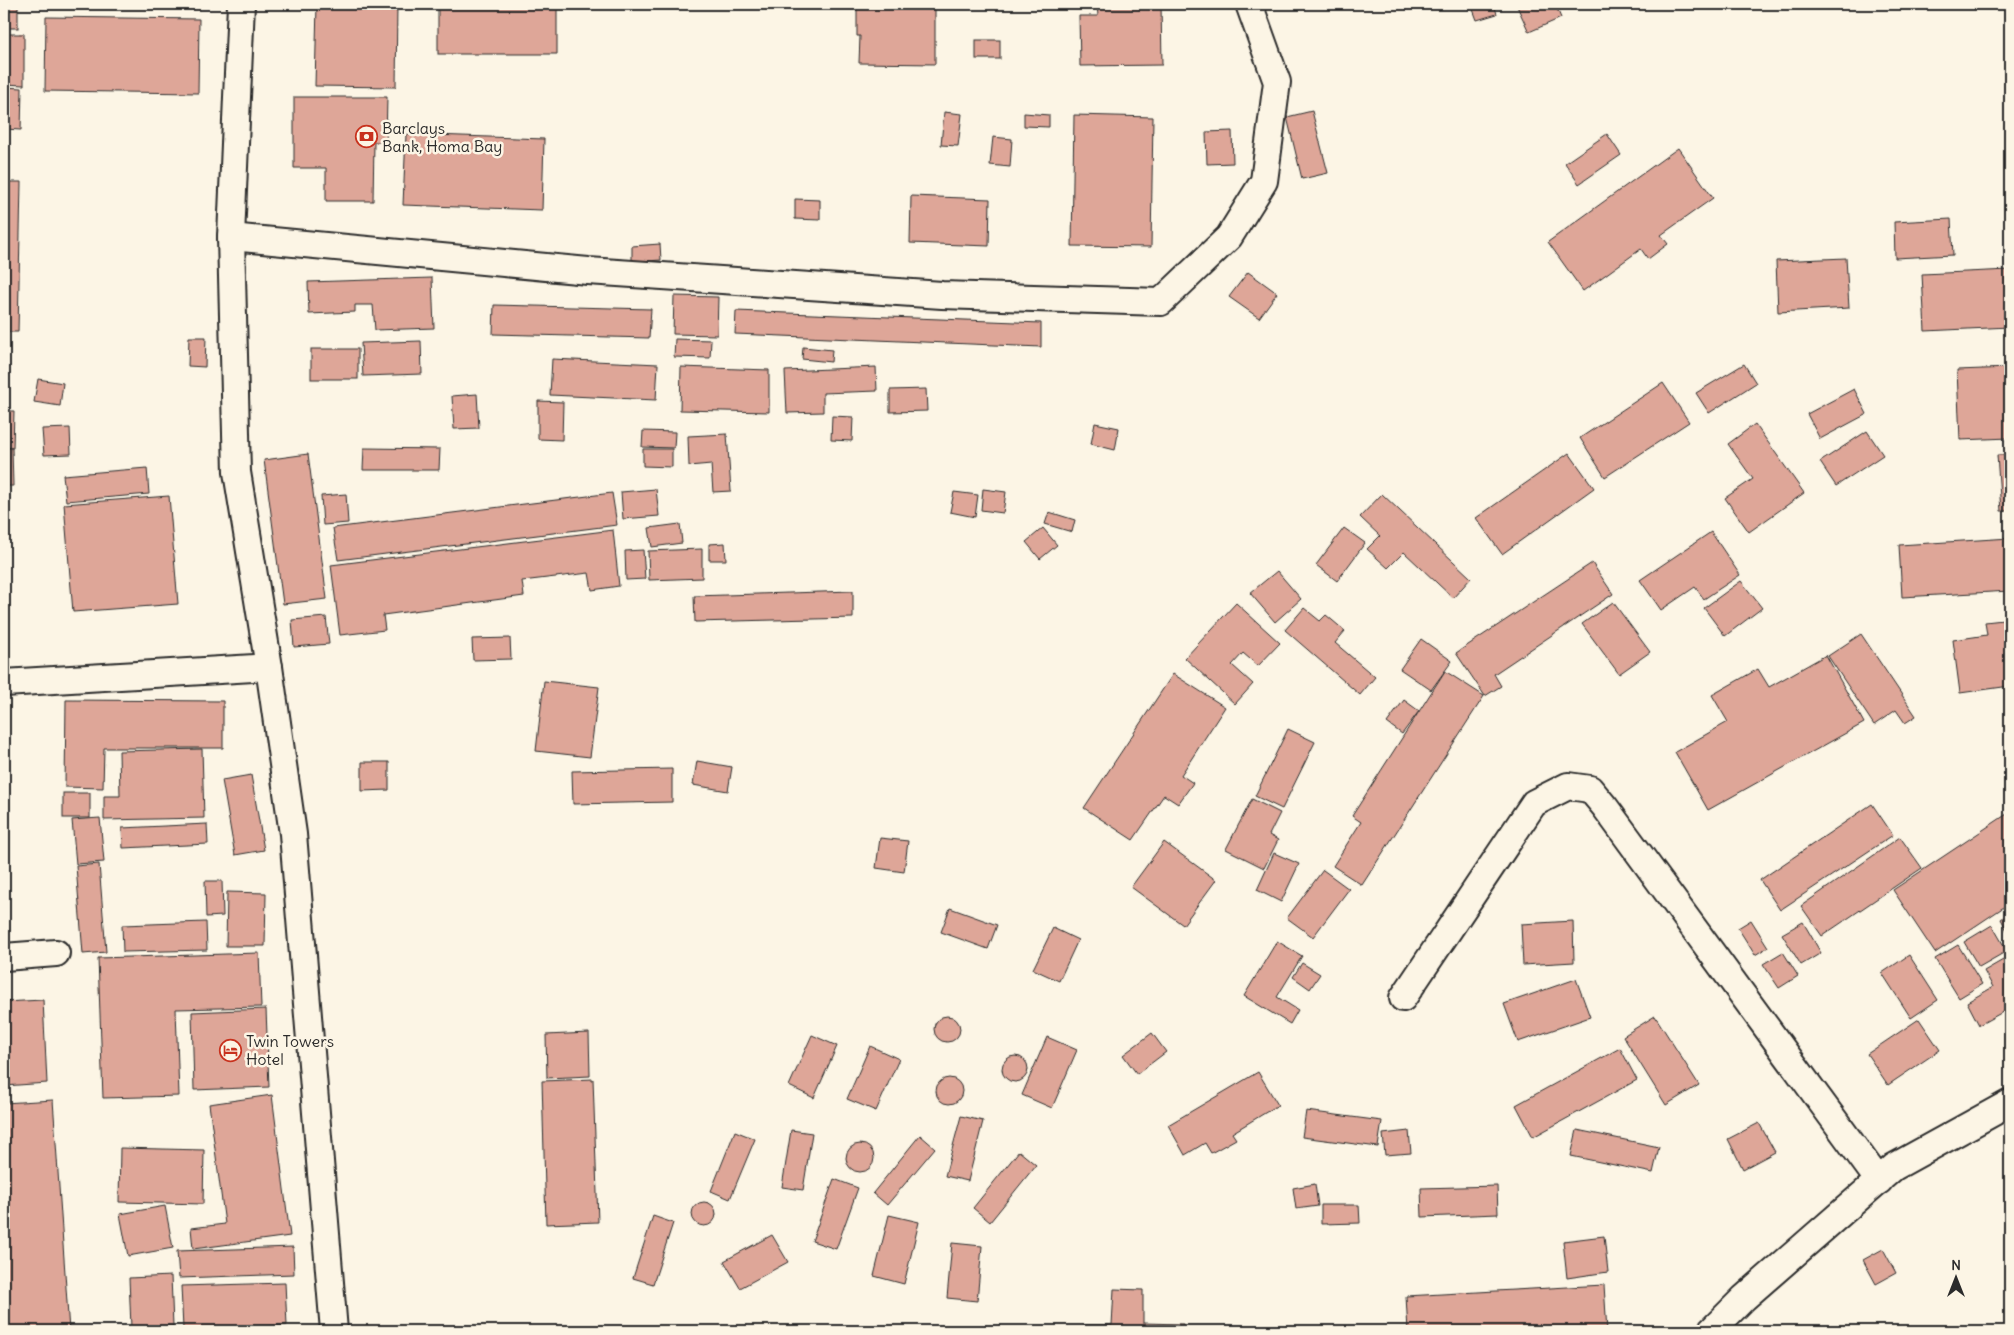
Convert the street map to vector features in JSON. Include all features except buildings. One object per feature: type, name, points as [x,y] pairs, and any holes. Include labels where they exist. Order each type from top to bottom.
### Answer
[{"type":"street","points":[[240,4],[231,237],[236,472],[270,667],[293,834],[334,1331]]},
{"type":"street","points":[[231,237],[598,272],[942,295],[1161,302],[1229,237],[1264,181],[1277,82],[1250,4]]},
{"type":"street","points":[[4,683],[270,667]]},
{"type":"street","points":[[1403,998],[1534,803],[1568,786],[1590,790],[1606,807],[1879,1181]]},
{"type":"street","points":[[4,957],[56,952]]},
{"type":"street","points":[[1711,1331],[1744,1298],[1894,1168],[2010,1103]]},
{"type":"place","name":"Barclays Bank, Homa Bay","points":[[366,137]]},
{"type":"place","name":"Twin Towers Hotel","points":[[230,1050]]}]
